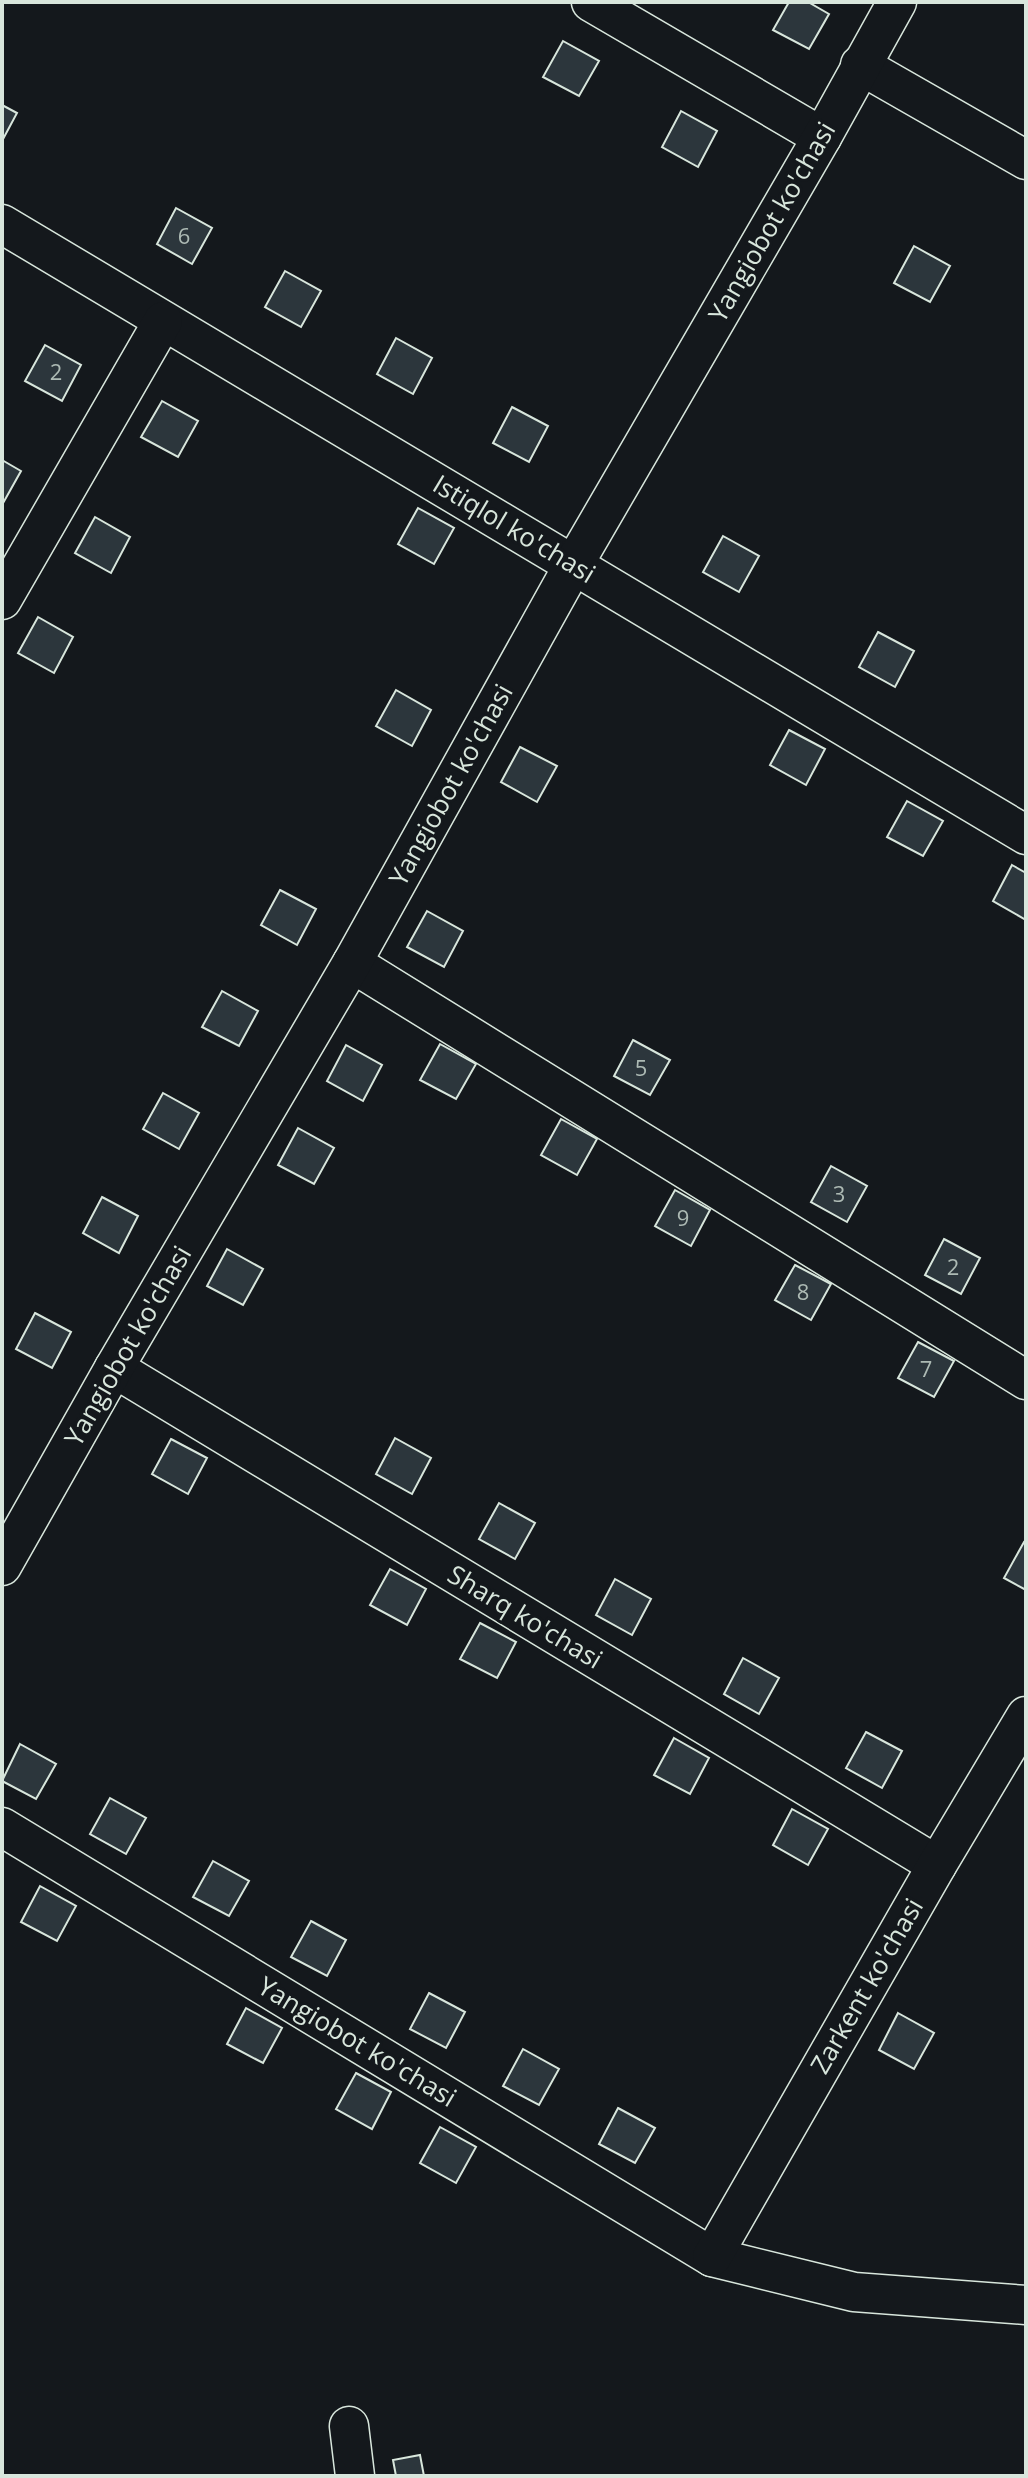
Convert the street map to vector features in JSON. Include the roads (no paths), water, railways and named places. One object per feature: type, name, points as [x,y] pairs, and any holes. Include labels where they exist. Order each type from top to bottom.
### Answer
[{"type":"street","points":[[591,2],[822,137]]},
{"type":"street","name":"Yangiobot ko'chasi","points":[[2,1566],[114,1368],[352,963],[574,564],[897,2]]},
{"type":"street","points":[[860,65],[1026,160]]},
{"type":"street","name":"Istiqlol ko'chasi","points":[[2,224],[1026,835]]},
{"type":"street","points":[[2,600],[163,321]]},
{"type":"street","points":[[352,963],[1026,1380]]},
{"type":"street","name":"Sharq ko'chasi","points":[[114,1368],[937,1865]]},
{"type":"street","name":"Zarkent ko'chasi","points":[[712,2257],[1026,1716]]},
{"type":"street","name":"Yangiobot ko'chasi","points":[[2,1827],[712,2257],[854,2292],[1026,2305]]},
{"type":"street","points":[[349,2426],[355,2476]]}]
